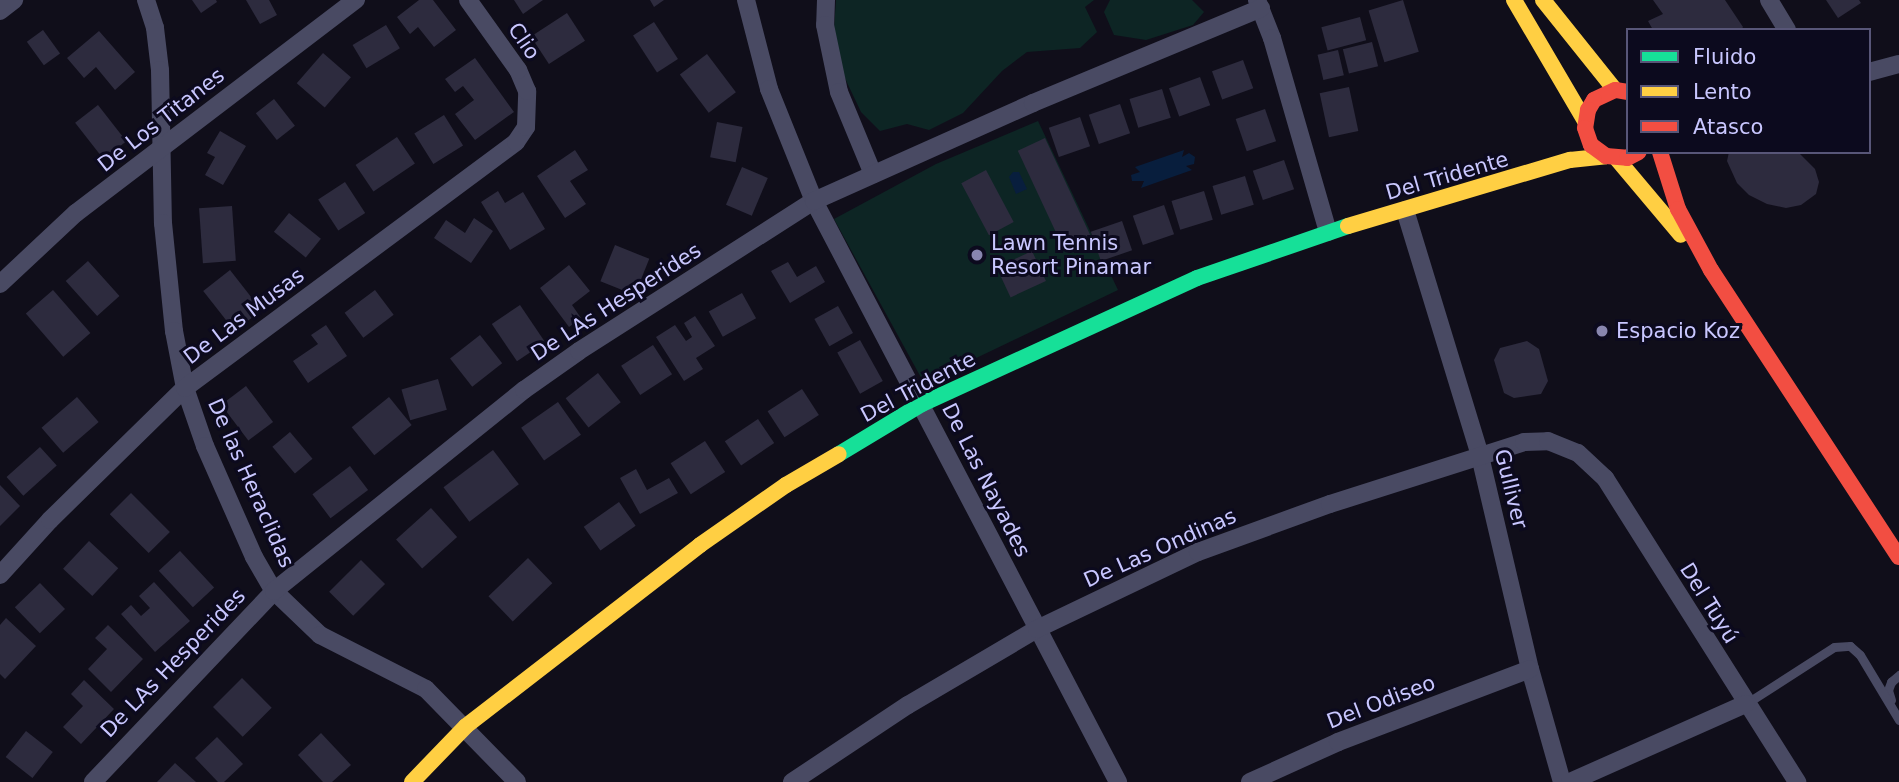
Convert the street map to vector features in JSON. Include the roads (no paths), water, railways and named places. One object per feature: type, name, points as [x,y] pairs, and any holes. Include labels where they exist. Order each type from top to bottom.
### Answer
[{"type":"main road","points":[[1514,0],[1585,124],[1591,145],[1612,158],[1711,270]]},
{"type":"main road","points":[[1543,0],[1621,91]]},
{"type":"main road","name":"Del Tridente","points":[[1525,175],[1569,146],[1585,124],[1594,100],[1621,91]]},
{"type":"main road","name":"Del Tridente","points":[[412,782],[466,726],[700,545],[786,485],[922,404],[1151,298],[1328,232],[1587,157],[1612,158],[1630,154]]},
{"type":"main road","points":[[1661,154],[1678,209],[1711,270],[1899,557]]},
{"type":"street","points":[[0,11],[14,0]]},
{"type":"street","name":"De las Heraclidas","points":[[146,0],[155,29],[160,70],[167,284],[185,388],[205,446],[254,557],[274,591],[320,635],[426,689],[466,726],[517,782]]},
{"type":"street","name":"De Los Titanes","points":[[0,284],[76,213],[356,0]]},
{"type":"street","name":"Clio","points":[[468,0],[518,70],[527,91],[529,113]]},
{"type":"street","name":"De Las Nayades","points":[[746,0],[769,89],[814,201],[1118,782]]},
{"type":"street","points":[[826,0],[825,25],[839,92],[873,174]]},
{"type":"street","points":[[1769,0],[1786,28]]},
{"type":"street","points":[[1259,4],[1328,232]]},
{"type":"street","name":"De LAs Hesperides","points":[[93,782],[274,591],[568,358],[814,201],[1259,4]]},
{"type":"street","points":[[1871,71],[1899,64]]},
{"type":"street","name":"De Las Musas","points":[[0,575],[50,520],[185,388],[516,142],[526,127],[529,113]]},
{"type":"street","name":"Gulliver","points":[[1405,210],[1480,456],[1530,669],[1562,782]]},
{"type":"street","name":"De Las Ondinas","points":[[792,782],[908,705],[1037,629],[1198,552],[1330,503],[1524,442],[1548,442],[1578,453]]},
{"type":"street","name":"Del Tuyú","points":[[1578,453],[1605,478],[1745,704],[1797,782]]},
{"type":"street","name":"Del Odiseo","points":[[1250,782],[1339,742],[1530,669]]},
{"type":"street","points":[[1570,782],[1745,704]]},
{"type":"lane","points":[[1745,704],[1833,647],[1850,646],[1860,655],[1899,720]]},
{"type":"lane","points":[[1899,675],[1888,690],[1899,713]]},
{"type":"water","points":[[1184,150],[1182,157],[1189,153],[1195,157],[1194,164],[1186,166],[1192,170],[1141,188],[1144,181],[1132,181],[1131,175],[1140,172],[1135,167]]},
{"type":"water","points":[[1013,172],[1019,172],[1027,189],[1016,194],[1009,177]]},
{"type":"place","name":"Lawn Tennis Resort Pinamar","points":[[977,255]]},
{"type":"place","name":"Espacio Koz","points":[[1602,331]]}]
